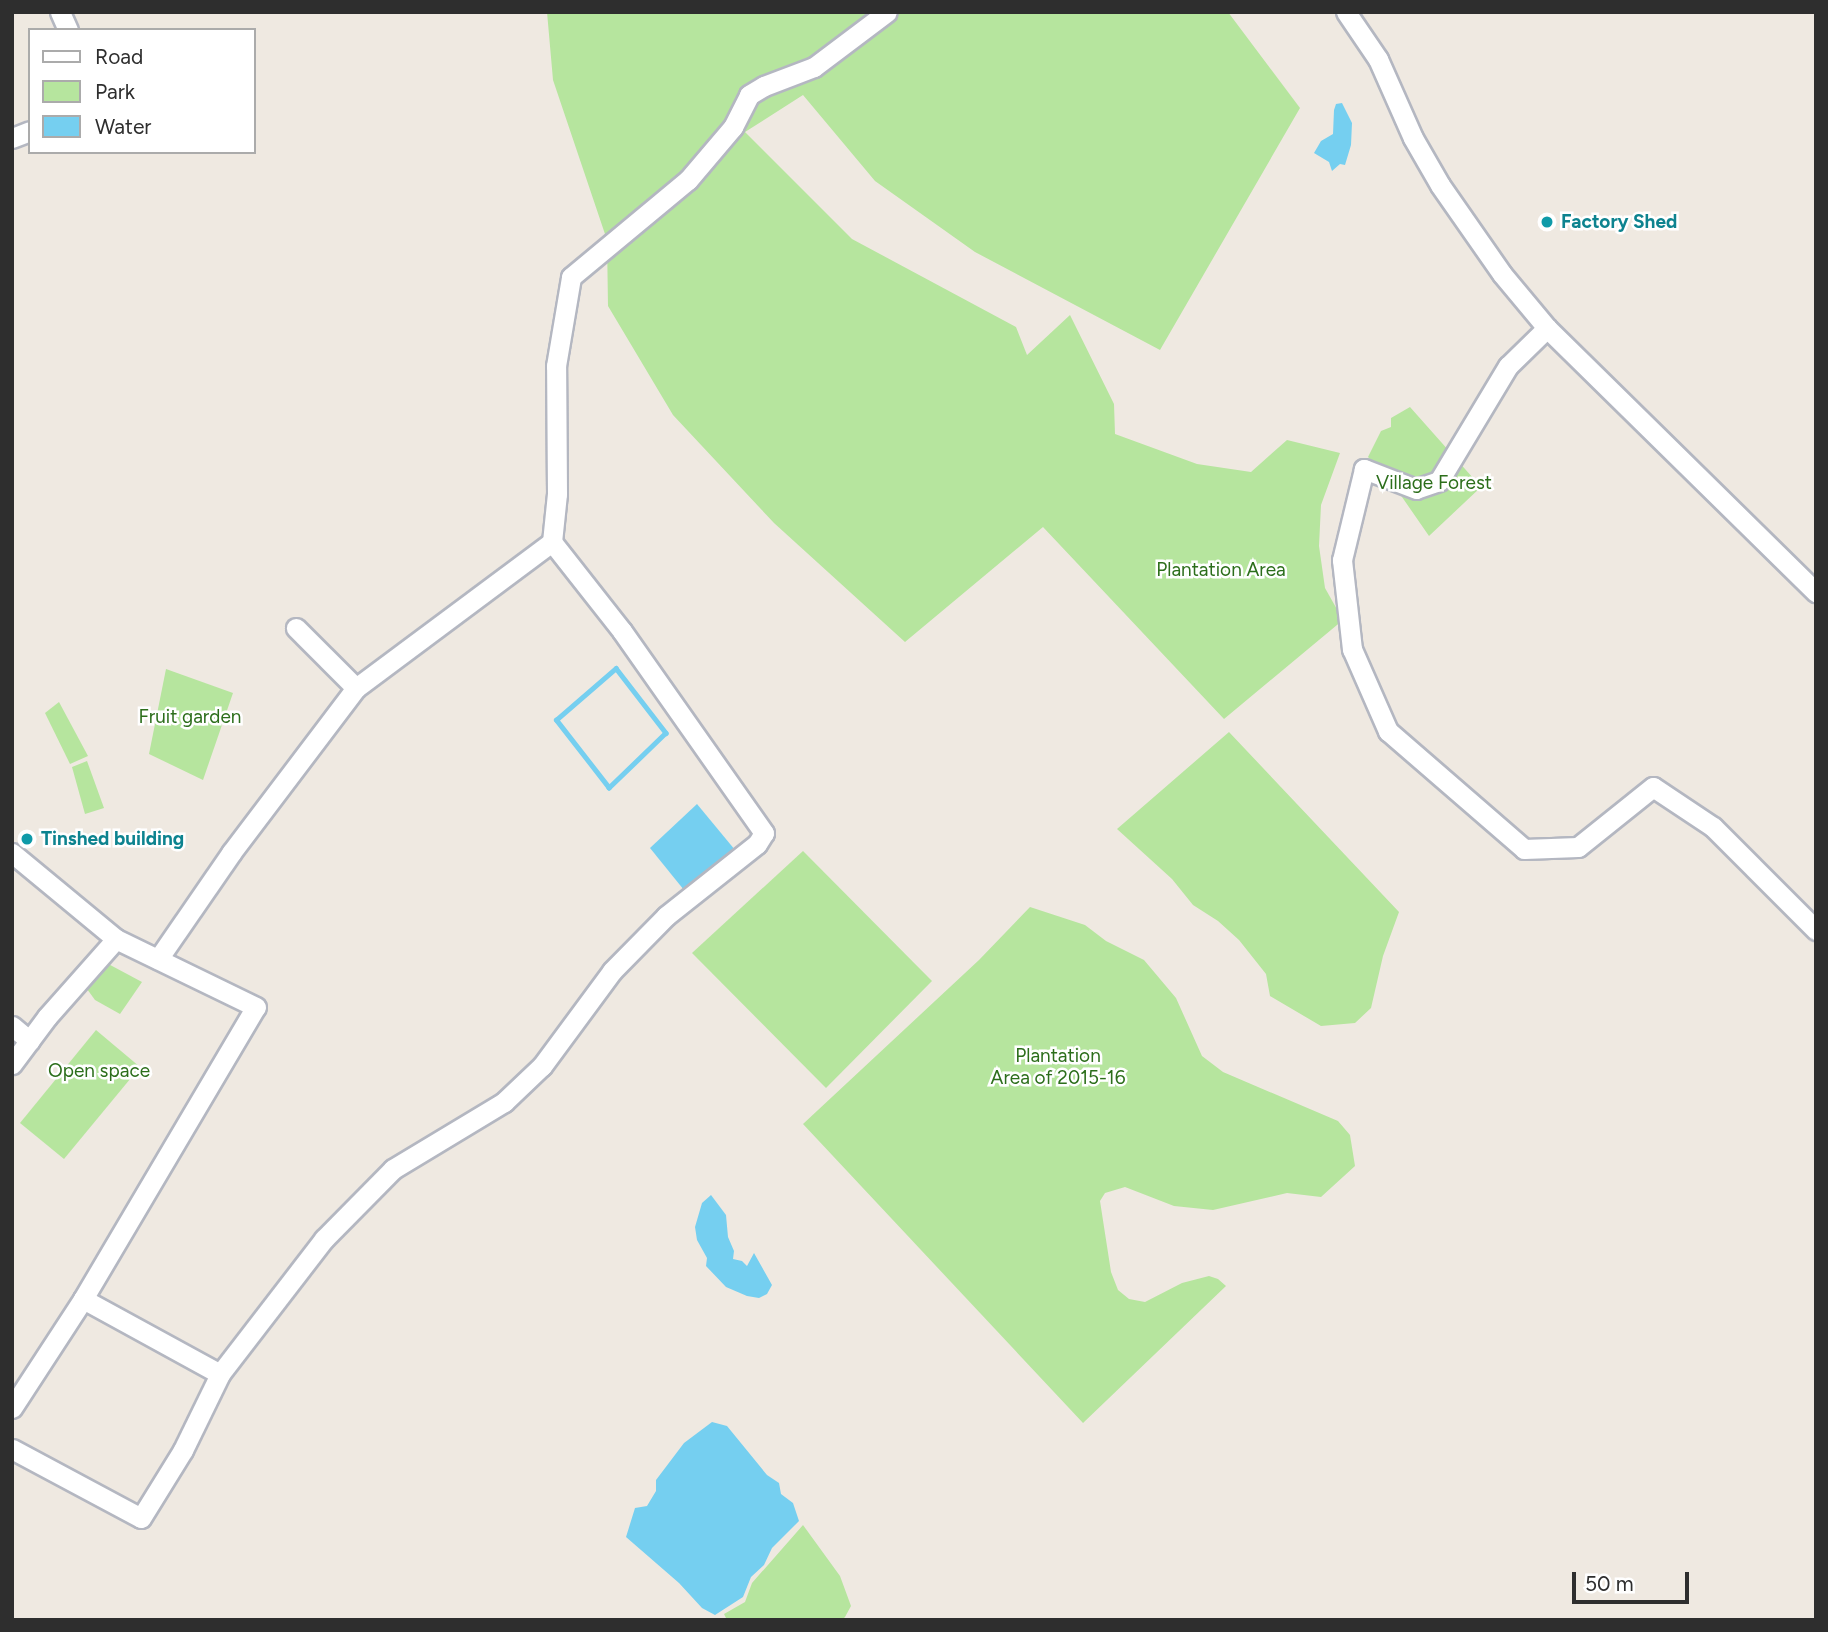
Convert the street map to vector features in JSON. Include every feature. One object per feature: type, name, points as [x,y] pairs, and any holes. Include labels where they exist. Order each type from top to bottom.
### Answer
[{"type":"street","points":[[60,12],[67,28]]},
{"type":"street","points":[[12,1449],[141,1518],[183,1450],[220,1374],[324,1239],[393,1169],[504,1102],[542,1066],[612,971],[666,916],[758,845],[764,834],[622,631],[552,542],[557,494],[556,366],[571,276],[688,180],[733,127],[749,95],[764,86],[814,67],[887,12]]},
{"type":"street","points":[[1346,12],[1378,59],[1413,138],[1440,185],[1502,274],[1547,328],[1816,592]]},
{"type":"street","points":[[1547,328],[1508,366],[1439,481],[1416,489],[1364,469],[1342,560],[1352,649],[1388,731],[1524,849],[1578,847],[1653,787],[1713,827],[1816,930]]},
{"type":"street","points":[[158,959],[231,853],[356,688],[552,542]]},
{"type":"street","points":[[296,628],[356,688]]},
{"type":"street","points":[[12,853],[116,939],[256,1007],[83,1299],[12,1409]]},
{"type":"street","points":[[12,1064],[116,939]]},
{"type":"street","points":[[12,1026],[30,1041]]},
{"type":"street","points":[[83,1299],[220,1374]]},
{"type":"green space","name":"Plantation Area","points":[[547,12],[1228,12],[1300,108],[1160,350],[975,252],[875,181],[803,95],[745,132],[852,239],[1016,327],[1027,355],[1070,315],[1114,404],[1115,434],[1197,464],[1251,472],[1287,440],[1340,453],[1321,505],[1319,546],[1325,588],[1343,620],[1224,719],[1043,527],[905,642],[774,523],[673,415],[608,306],[607,240],[553,80]]},
{"type":"green space","name":"Village Forest","points":[[1410,407],[1481,487],[1429,536],[1393,484],[1368,457],[1381,431],[1391,427],[1391,418]]},
{"type":"green space","name":"Fruit garden","points":[[166,669],[233,693],[203,780],[149,754]]},
{"type":"green space","points":[[59,702],[88,756],[70,764],[45,713]]},
{"type":"green space","points":[[1229,732],[1399,912],[1383,956],[1371,1008],[1355,1023],[1321,1026],[1270,996],[1266,974],[1239,940],[1218,921],[1193,905],[1172,879],[1117,829]]},
{"type":"green space","points":[[87,761],[104,808],[85,814],[72,767]]},
{"type":"green space","points":[[803,851],[932,981],[826,1088],[692,953]]},
{"type":"green space","name":"Plantation Area of 2015-16","points":[[1030,907],[1085,925],[1106,941],[1144,960],[1176,998],[1202,1056],[1223,1072],[1338,1121],[1350,1135],[1355,1166],[1321,1197],[1287,1193],[1213,1210],[1174,1206],[1125,1187],[1105,1193],[1100,1201],[1111,1272],[1118,1290],[1129,1299],[1145,1302],[1182,1283],[1209,1276],[1226,1286],[1083,1423],[803,1124],[979,960]]},
{"type":"green space","name":"Open space","points":[[99,959],[142,982],[120,1014],[95,1000],[87,989]]},
{"type":"green space","name":"Open space","points":[[96,1030],[140,1067],[64,1159],[20,1123]]},
{"type":"green space","points":[[803,1525],[840,1576],[851,1606],[845,1617],[842,1620],[727,1620],[724,1614],[745,1602],[752,1583]]},
{"type":"water","points":[[1342,103],[1352,123],[1351,145],[1345,165],[1340,164],[1332,171],[1329,162],[1314,153],[1321,141],[1333,134],[1334,110],[1336,104]]},
{"type":"water","points":[[697,804],[740,856],[688,895],[650,848]]},
{"type":"water","points":[[711,1195],[726,1215],[728,1237],[734,1251],[733,1259],[742,1261],[747,1266],[754,1253],[772,1285],[767,1294],[759,1298],[747,1296],[726,1287],[706,1266],[707,1258],[697,1240],[695,1227],[702,1203]]},
{"type":"water","points":[[712,1422],[727,1426],[767,1475],[779,1483],[781,1494],[793,1503],[799,1521],[772,1548],[764,1565],[751,1577],[743,1597],[715,1615],[702,1608],[679,1583],[626,1537],[635,1508],[647,1506],[656,1491],[656,1480],[684,1443]]},
{"type":"waterway","points":[[616,668],[666,733],[609,788],[556,720],[616,668]]},
{"type":"place","name":"Factory Shed","points":[[1547,222]]},
{"type":"place","name":"Tinshed building","points":[[27,839]]}]
